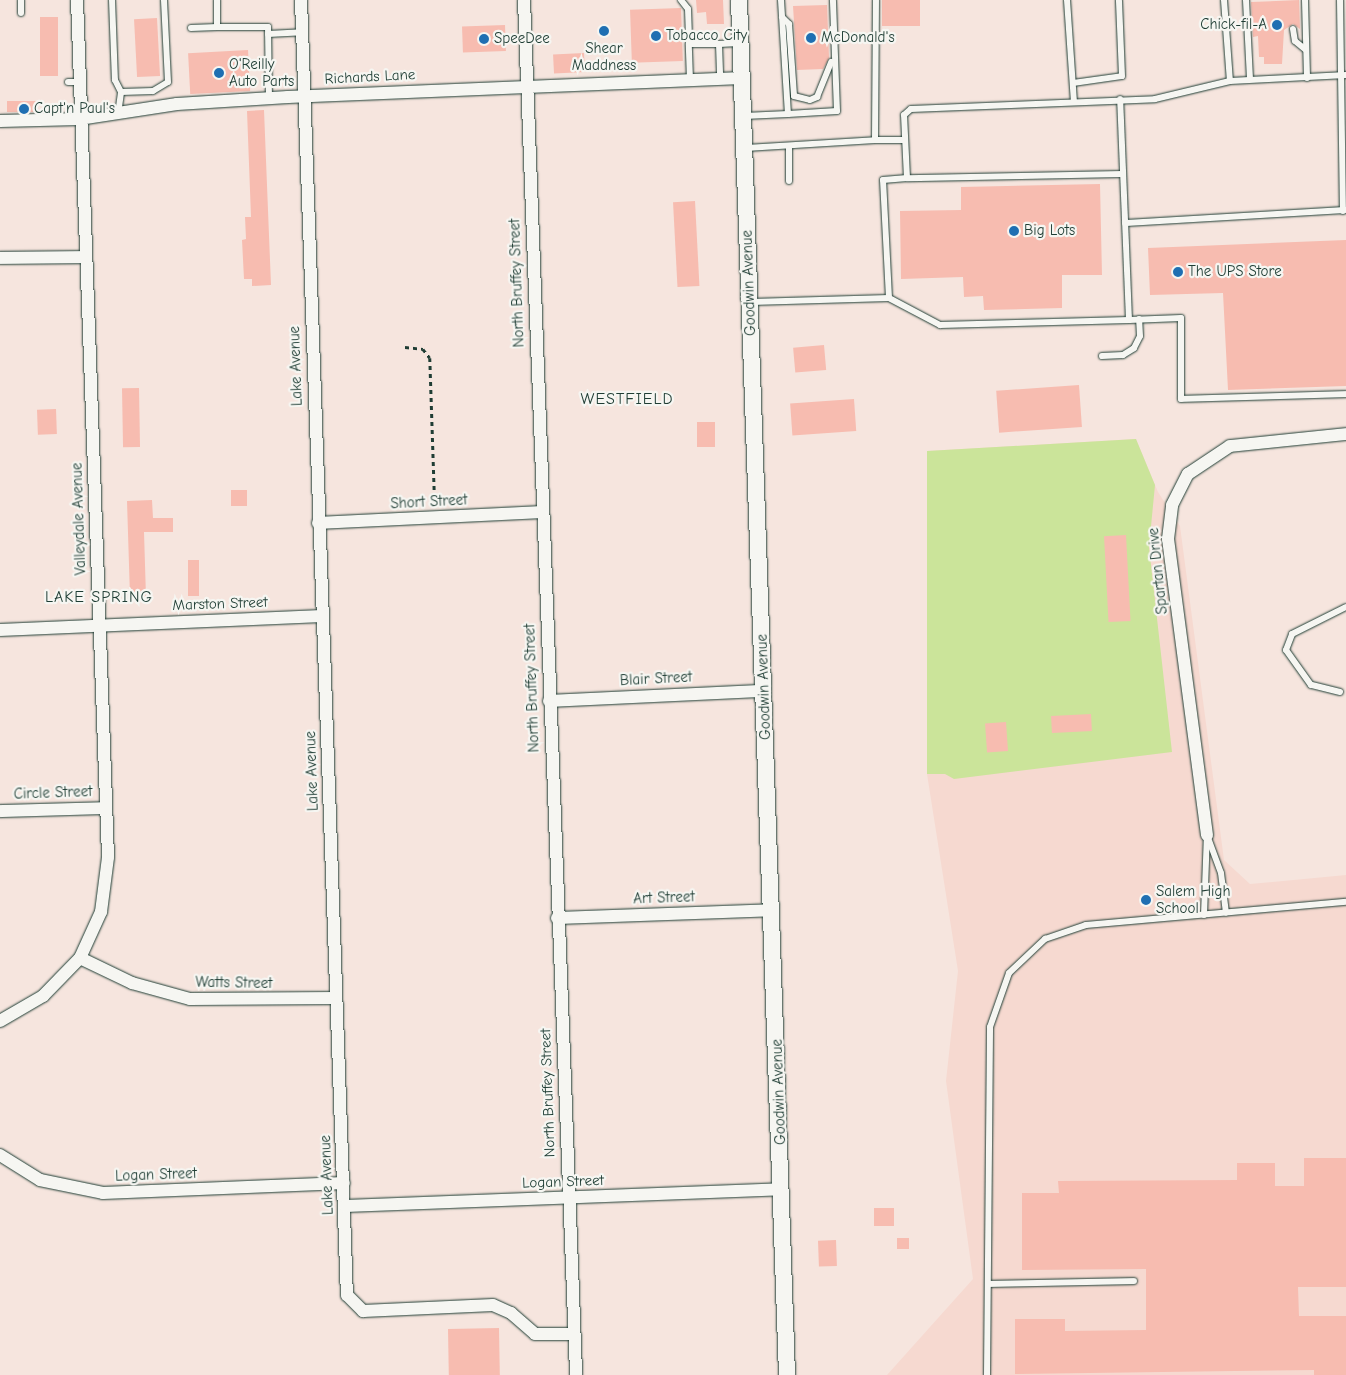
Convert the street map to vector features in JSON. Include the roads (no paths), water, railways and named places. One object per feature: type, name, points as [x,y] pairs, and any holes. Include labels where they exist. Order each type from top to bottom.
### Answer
[{"type":"street","name":"Valleydale Avenue","points":[[0,1022],[43,996],[80,958],[94,931],[106,885],[106,808],[85,257],[79,118],[73,82],[77,0]]},
{"type":"street","name":"Lake Avenue","points":[[301,0],[318,523],[347,1296],[362,1311],[493,1305],[511,1313],[535,1334],[574,1334]]},
{"type":"street","name":"North Bruffey Street","points":[[524,0],[557,918],[576,1375]]},
{"type":"street","name":"Goodwin Avenue","points":[[739,0],[739,43],[742,78],[772,910],[787,1375]]},
{"type":"street","name":"Richards Lane","points":[[0,121],[79,118],[118,114],[177,104],[268,98],[742,78]]},
{"type":"street","points":[[0,258],[85,257]]},
{"type":"street","name":"Spartan Drive","points":[[1208,835],[1168,539],[1172,505],[1188,474],[1230,446],[1346,434]]},
{"type":"street","name":"Short Street","points":[[318,523],[542,512]]},
{"type":"street","name":"Marston Street","points":[[0,630],[322,616]]},
{"type":"street","name":"Blair Street","points":[[549,701],[764,691]]},
{"type":"street","name":"Circle Street","points":[[0,811],[106,808]]},
{"type":"street","name":"Art Street","points":[[557,918],[772,910]]},
{"type":"street","name":"Watts Street","points":[[80,958],[132,983],[190,999],[336,998]]},
{"type":"street","name":"Logan Street","points":[[2,1162],[40,1180],[102,1193],[344,1183]]},
{"type":"street","name":"Logan Street","points":[[345,1206],[568,1199],[782,1189]]},
{"type":"lane","points":[[21,0],[21,13]]},
{"type":"lane","points":[[112,0],[115,80],[121,92],[118,114]]},
{"type":"lane","points":[[121,92],[153,91],[168,82],[164,0]]},
{"type":"lane","points":[[217,0],[217,27]]},
{"type":"lane","points":[[681,0],[688,9],[690,80]]},
{"type":"lane","points":[[781,0],[788,114]]},
{"type":"lane","points":[[875,140],[876,0]]},
{"type":"lane","points":[[1066,0],[1074,102]]},
{"type":"lane","points":[[1073,83],[1122,76],[1119,0]]},
{"type":"lane","points":[[1224,0],[1230,81]]},
{"type":"lane","points":[[1246,0],[1250,79]]},
{"type":"lane","points":[[1306,0],[1308,78]]},
{"type":"lane","points":[[1125,222],[1345,210],[1340,0]]},
{"type":"lane","points":[[782,17],[789,24],[791,91],[794,96],[810,100],[823,88],[832,69],[829,18],[833,3]]},
{"type":"lane","points":[[743,116],[837,111],[833,3]]},
{"type":"lane","points":[[191,28],[268,27],[268,98]]},
{"type":"lane","points":[[1293,29],[1295,41],[1306,50]]},
{"type":"lane","points":[[268,34],[302,32]]},
{"type":"lane","points":[[689,44],[739,43]]},
{"type":"lane","points":[[719,44],[720,79]]},
{"type":"lane","points":[[907,178],[904,115],[911,109],[1168,97],[1230,81],[1342,76]]},
{"type":"lane","points":[[1120,99],[1129,320]]},
{"type":"lane","points":[[744,148],[905,140]]},
{"type":"lane","points":[[789,147],[790,181]]},
{"type":"lane","points":[[889,298],[883,180],[1122,174]]},
{"type":"lane","points":[[750,302],[889,298],[940,326],[1181,318],[1181,399],[1346,394]]},
{"type":"lane","points":[[1102,356],[1124,355],[1134,348],[1140,336],[1139,319]]},
{"type":"lane","points":[[1340,692],[1311,685],[1286,650],[1292,634],[1346,607]]},
{"type":"lane","points":[[1208,835],[1221,873],[1226,913]]},
{"type":"lane","points":[[1204,915],[1208,835]]},
{"type":"lane","points":[[987,1375],[990,1284],[990,1027],[1009,973],[1029,950],[1063,930],[1346,902]]},
{"type":"lane","points":[[990,1284],[1134,1281]]},
{"type":"place","name":"Chick-fil-A","points":[[1277,25]]},
{"type":"place","name":"Shear Maddness","points":[[604,31]]},
{"type":"place","name":"Tobacco City","points":[[656,36]]},
{"type":"place","name":"McDonald's","points":[[811,38]]},
{"type":"place","name":"SpeeDee","points":[[484,39]]},
{"type":"place","name":"O'Reilly Auto Parts","points":[[219,73]]},
{"type":"place","name":"Capt'n Paul's","points":[[24,109]]},
{"type":"place","name":"Big Lots","points":[[1014,231]]},
{"type":"place","name":"The UPS Store","points":[[1178,272]]},
{"type":"place","name":"Salem High School","points":[[1146,900]]},
{"type":"district","name":"WESTFIELD","points":[[627,399]]},
{"type":"district","name":"LAKE SPRING","points":[[99,597]]}]
